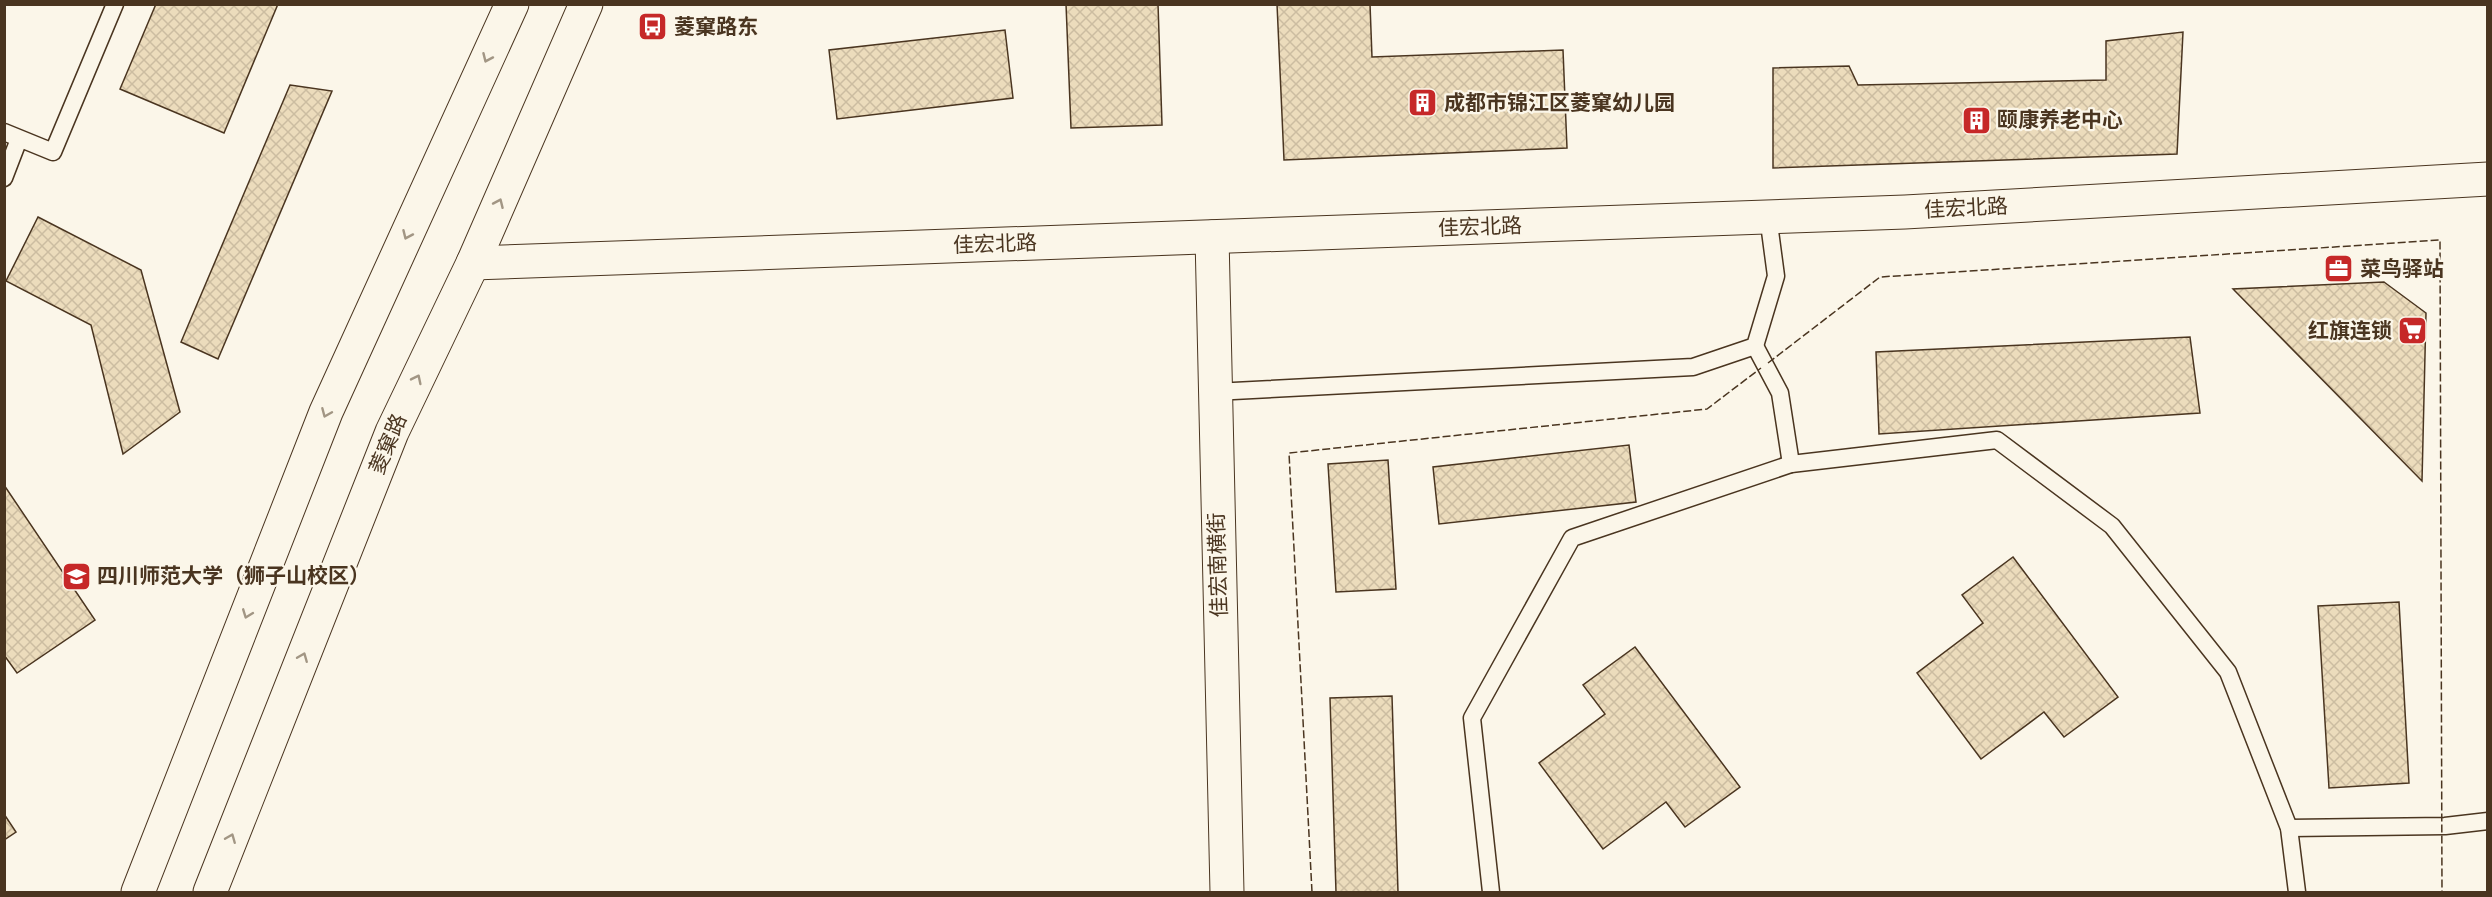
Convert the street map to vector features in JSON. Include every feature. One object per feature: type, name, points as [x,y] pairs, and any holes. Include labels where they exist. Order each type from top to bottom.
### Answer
[{"type":"street","points":[[138,892],[326,412],[512,4]]},
{"type":"street","name":"菱窠路","points":[[210,892],[392,432],[473,264],[586,4]]},
{"type":"street","name":"佳宏北路","points":[[473,264],[1905,212],[2487,179]]},
{"type":"street","name":"佳宏南横街","points":[[1212,237],[1227,892]]},
{"type":"lane","points":[[4,178],[12,135],[53,152],[115,4]]},
{"type":"lane","points":[[1768,216],[1776,276],[1755,346],[1780,393],[1791,464]]},
{"type":"lane","points":[[1214,392],[1693,367],[1755,346]]},
{"type":"lane","points":[[1491,892],[1472,718],[1572,538],[1791,464],[1997,440],[2112,526],[2228,672],[2289,828],[2297,892]]},
{"type":"lane","points":[[2289,828],[2445,826],[2487,821]]},
{"type":"building","points":[[156,4],[278,4],[224,133],[120,89]]},
{"type":"building","points":[[1066,4],[1158,4],[1162,125],[1071,128]]},
{"type":"building","name":"成都市锦江区菱窠幼儿园","points":[[1277,4],[1370,4],[1372,57],[1563,50],[1567,148],[1284,160]]},
{"type":"building","points":[[1005,30],[1013,98],[837,119],[829,50]]},
{"type":"building","name":"颐康养老中心","points":[[2183,32],[2177,154],[1773,168],[1773,68],[1849,66],[1858,85],[2106,80],[2106,41]]},
{"type":"building","points":[[290,85],[332,91],[218,359],[181,342]]},
{"type":"building","points":[[38,217],[141,270],[180,412],[123,454],[91,325],[6,281]]},
{"type":"building","points":[[2384,282],[2426,313],[2422,481],[2233,289]]},
{"type":"building","points":[[2190,337],[2200,413],[1879,434],[1876,352]]},
{"type":"building","points":[[1629,445],[1636,502],[1439,524],[1433,467]]},
{"type":"building","points":[[1388,460],[1396,589],[1336,592],[1328,464]]},
{"type":"building","points":[[4,485],[95,620],[17,673],[4,655]]},
{"type":"building","points":[[2013,557],[2118,697],[2064,737],[2044,712],[1981,759],[1917,673],[1983,623],[1962,595]]},
{"type":"building","points":[[2399,602],[2409,783],[2329,788],[2318,606]]},
{"type":"building","points":[[1635,647],[1740,787],[1685,827],[1666,802],[1603,849],[1539,763],[1605,714],[1583,685]]},
{"type":"building","points":[[1392,696],[1398,892],[1336,892],[1330,698]]},
{"type":"building","points":[[4,814],[16,832],[4,840]]},
{"type":"fence","points":[[1768,363],[1880,277],[2440,240],[2442,892]]},
{"type":"fence","points":[[1312,892],[1289,453],[1707,409],[1761,368]]},
{"type":"place","name":"菱窠路东","points":[[653,27]]},
{"type":"place","name":"成都市锦江区菱窠幼儿园","points":[[1423,103]]},
{"type":"place","name":"颐康养老中心","points":[[1976,120]]},
{"type":"place","name":"菜鸟驿站","points":[[2339,269]]},
{"type":"place","name":"红旗连锁","points":[[2413,331]]},
{"type":"place","name":"四川师范大学（狮子山校区）","points":[[76,576]]}]
